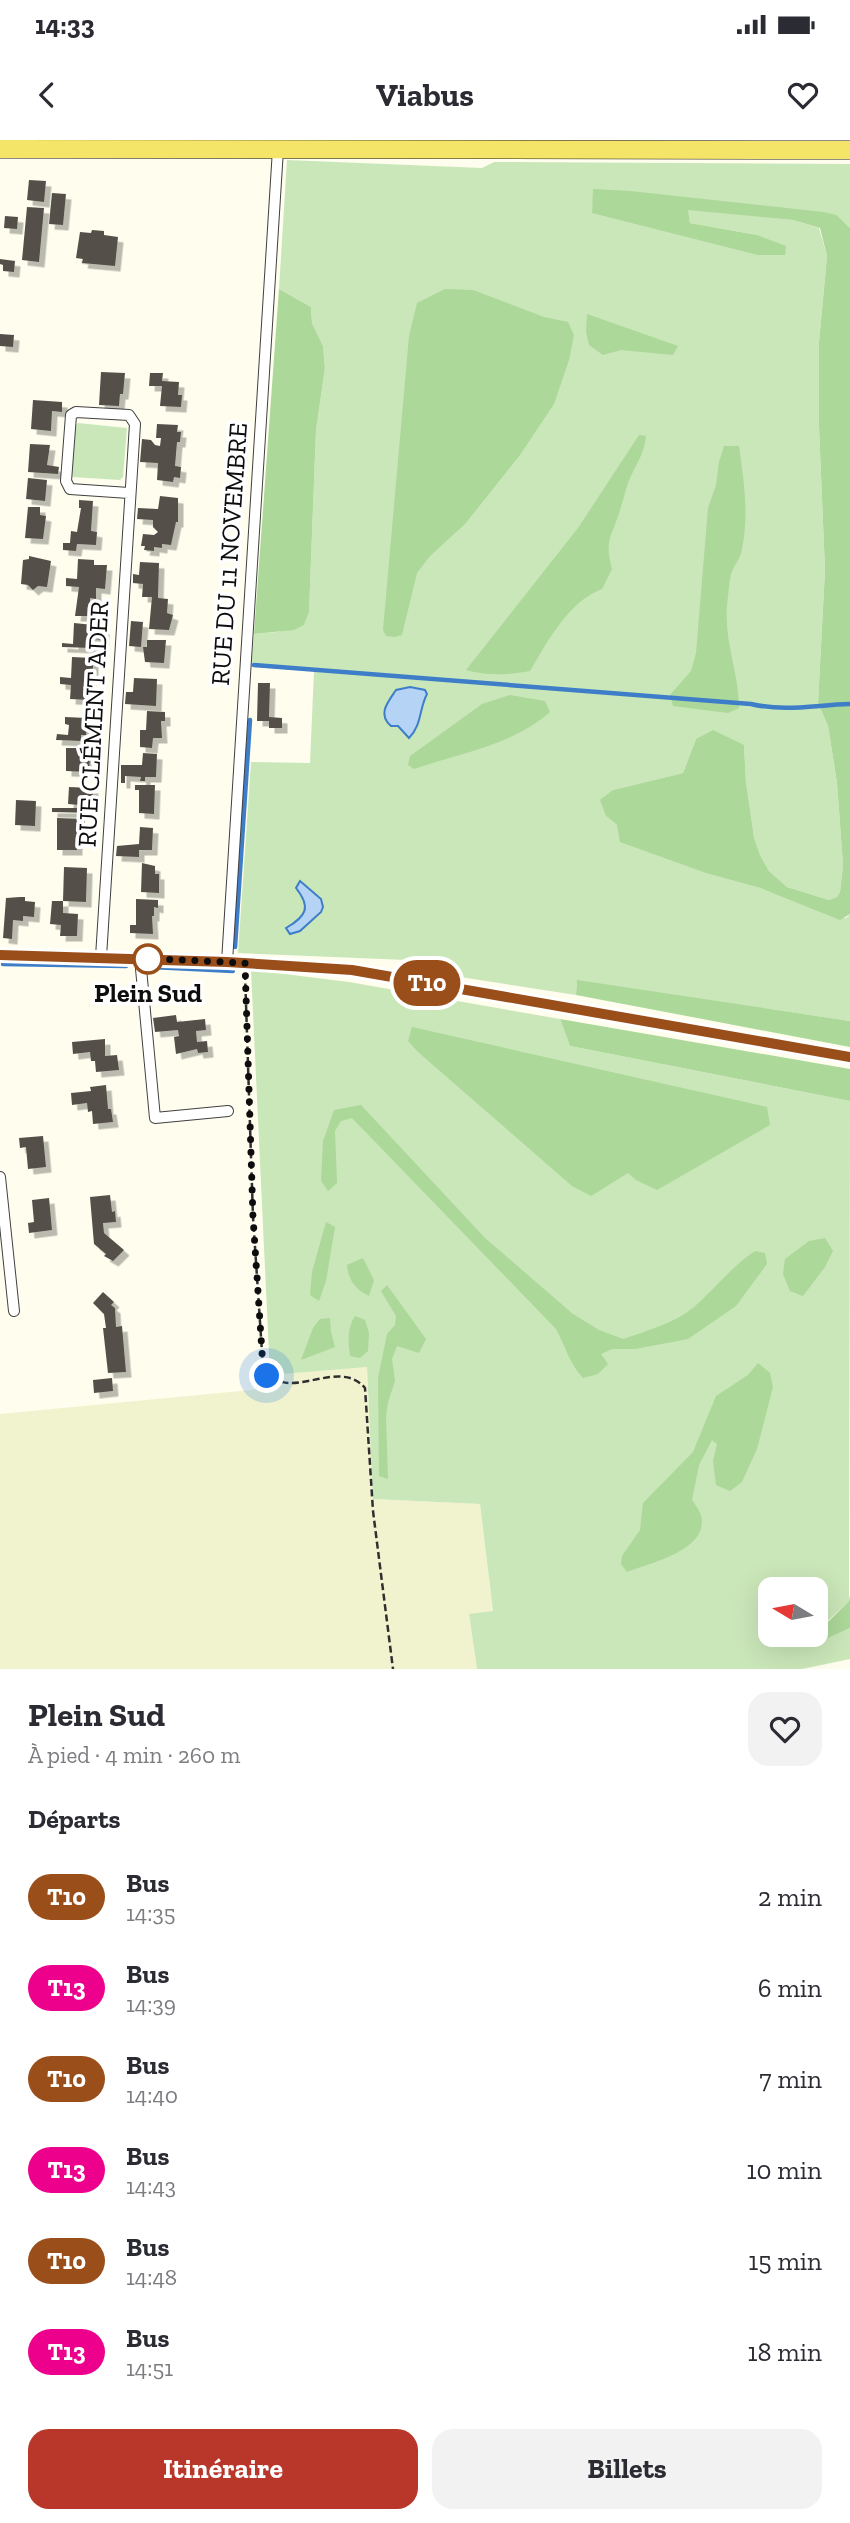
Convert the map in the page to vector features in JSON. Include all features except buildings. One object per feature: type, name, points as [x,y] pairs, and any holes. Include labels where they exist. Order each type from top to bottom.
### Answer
[{"type":"main road","points":[[0,149],[850,150]]},
{"type":"street","name":"RUE DU 11 NOVEMBRE","points":[[227,962],[278,149]]},
{"type":"street","name":"RUE CLÉMENT ADER","points":[[102,957],[135,424],[130,415],[76,412],[71,415],[66,481],[70,489],[129,493]]},
{"type":"street","points":[[0,955],[140,958],[352,970],[850,1057]]},
{"type":"street","points":[[140,958],[155,1118],[228,1111]]},
{"type":"street","points":[[0,1178],[14,1311]]},
{"type":"path","points":[[245,963],[253,1217],[263,1367],[267,1376],[288,1383],[344,1376],[359,1382],[365,1388],[373,1511],[393,1669]]},
{"type":"green space","points":[[287,160],[482,168],[494,162],[850,164],[850,228],[837,215],[594,190],[592,212],[655,228],[757,235],[690,223],[687,209],[793,220],[819,228],[827,256],[819,342],[819,426],[825,570],[818,703],[828,726],[837,783],[843,865],[840,892],[837,897],[829,900],[787,887],[769,871],[754,837],[744,745],[696,739],[683,773],[613,790],[606,816],[617,825],[709,874],[760,888],[846,918],[850,914],[850,1021],[577,981],[576,995],[454,976],[407,960],[238,953],[251,762],[310,763],[314,671],[251,667],[254,634],[277,632],[304,625],[309,611],[316,430],[325,368],[323,346],[312,323],[311,307],[279,289]]},
{"type":"green space","points":[[593,189],[823,212],[837,215],[850,228],[850,914],[840,920],[760,888],[709,874],[620,842],[617,825],[606,816],[600,800],[613,790],[683,773],[696,739],[713,730],[744,745],[754,837],[769,871],[787,887],[829,900],[837,897],[840,892],[843,865],[837,783],[828,726],[818,703],[825,570],[819,426],[819,342],[827,256],[820,228],[793,220],[688,210],[690,223],[757,235],[786,246],[785,255],[758,255],[592,213]]},
{"type":"green space","points":[[279,289],[311,307],[312,323],[323,346],[325,368],[316,430],[309,612],[304,625],[294,630],[254,634]]},
{"type":"green space","points":[[445,289],[473,290],[544,317],[568,322],[574,335],[569,360],[554,404],[520,455],[465,524],[430,556],[417,573],[402,635],[386,636],[383,630],[409,336],[417,303]]},
{"type":"green space","points":[[587,314],[678,346],[673,355],[621,350],[603,355],[589,345],[586,332]]},
{"type":"green space","points":[[78,423],[127,428],[123,477],[120,480],[72,477],[75,426]]},
{"type":"green space","points":[[639,435],[646,436],[645,443],[628,483],[610,538],[612,569],[602,589],[579,603],[569,613],[530,671],[498,674],[466,670],[578,528]]},
{"type":"green space","points":[[724,446],[739,446],[745,511],[742,549],[731,574],[727,606],[739,708],[728,713],[673,706],[670,695],[691,671],[696,653],[708,508]]},
{"type":"green space","points":[[510,695],[545,701],[550,712],[519,733],[485,747],[414,769],[408,765],[410,756],[482,704]]},
{"type":"green space","points":[[251,970],[349,982],[560,1019],[570,1046],[850,1101],[849,1601],[828,1621],[828,1577],[758,1577],[758,1647],[828,1647],[828,1638],[850,1628],[850,1659],[802,1669],[477,1669],[469,1614],[493,1611],[480,1504],[373,1499],[367,1367],[270,1375]]},
{"type":"green space","points":[[577,980],[850,1021],[850,1047],[576,995]]},
{"type":"green space","points":[[560,1019],[850,1069],[850,1101],[570,1046]]},
{"type":"green space","points":[[412,1027],[767,1107],[770,1125],[657,1190],[628,1173],[591,1196],[572,1186],[418,1052],[408,1041]]},
{"type":"green space","points":[[361,1105],[485,1238],[573,1314],[599,1330],[623,1339],[660,1326],[694,1307],[755,1251],[765,1253],[767,1264],[736,1306],[688,1339],[635,1349],[612,1349],[601,1354],[608,1364],[598,1374],[583,1378],[571,1361],[556,1329],[352,1118],[341,1121],[335,1131],[337,1183],[328,1191],[321,1181],[323,1141],[334,1110]]},
{"type":"green space","points":[[326,1222],[335,1227],[326,1281],[319,1301],[310,1295],[312,1272]]},
{"type":"green space","points":[[825,1238],[833,1251],[825,1267],[803,1296],[790,1291],[783,1274],[785,1259],[809,1241]]},
{"type":"green space","points":[[363,1258],[374,1280],[369,1296],[354,1284],[347,1265]]},
{"type":"green space","points":[[387,1285],[426,1339],[419,1353],[397,1346],[392,1359],[395,1381],[386,1417],[388,1479],[379,1476],[378,1378],[387,1334],[395,1325],[396,1316],[381,1291]]},
{"type":"green space","points":[[355,1316],[365,1320],[369,1333],[368,1351],[360,1358],[350,1356],[349,1350],[349,1330]]},
{"type":"green space","points":[[330,1318],[335,1347],[301,1360],[313,1328],[320,1319]]},
{"type":"green space","points":[[758,1363],[770,1373],[773,1387],[757,1449],[742,1482],[730,1491],[716,1485],[713,1461],[717,1444],[712,1440],[699,1465],[692,1500],[701,1515],[701,1527],[696,1537],[676,1553],[627,1572],[621,1564],[622,1556],[640,1530],[643,1503],[693,1452],[716,1396],[748,1375]]},
{"type":"green space","points":[[367,1366],[373,1499],[480,1504],[493,1611],[469,1615],[477,1669],[0,1669],[0,1414],[260,1389],[260,1376]]},
{"type":"green space","points":[[850,1595],[850,1628],[828,1638],[828,1622],[849,1601]]},
{"type":"water","points":[[410,687],[425,690],[427,694],[416,728],[409,738],[398,726],[391,726],[387,722],[384,712],[396,690]]},
{"type":"water","points":[[300,881],[321,899],[323,907],[300,931],[290,934],[286,928],[299,919],[305,906],[296,888]]},
{"type":"waterway","points":[[254,665],[776,708],[849,704]]},
{"type":"waterway","points":[[235,947],[250,720]]},
{"type":"waterway","points":[[3,964],[126,966]]},
{"type":"waterway","points":[[152,967],[233,971]]},
{"type":"bus line","name":"T10","points":[[0,955],[227,962],[352,970],[850,1057]]},
{"type":"place","name":"Plein Sud","points":[[148,959]]},
{"type":"route","points":[[148,959],[140,958],[245,963],[253,1217],[263,1367],[267,1376]]}]
